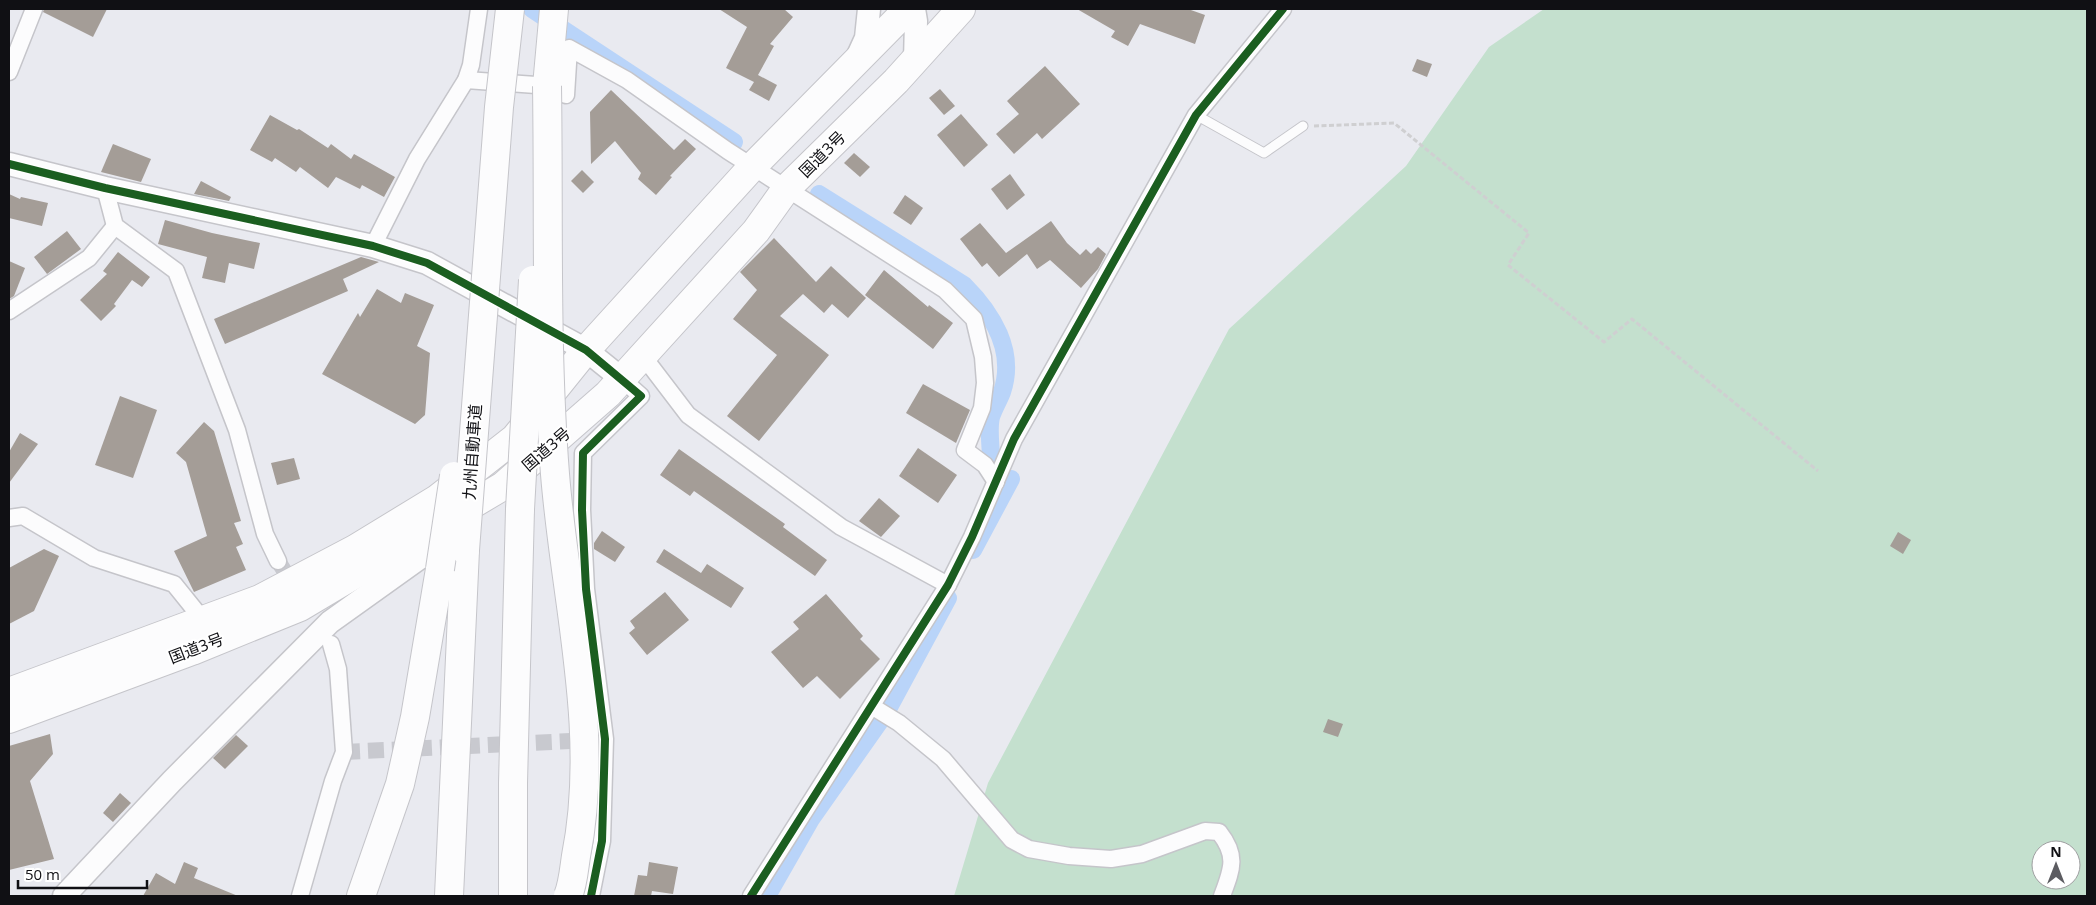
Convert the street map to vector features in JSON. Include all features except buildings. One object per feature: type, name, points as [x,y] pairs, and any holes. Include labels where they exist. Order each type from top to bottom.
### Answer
[{"type":"highway","name":"九州自動車道","points":[[449,896],[465,550],[499,107],[510,9]]},
{"type":"highway","points":[[513,896],[513,783],[520,509],[536,220],[554,9]]},
{"type":"highway","name":"国道3号","points":[[9,692],[260,599],[355,549],[437,499],[515,438],[586,350],[754,166],[908,9]]},
{"type":"highway","name":"国道3号","points":[[9,719],[192,651],[300,607],[503,486],[615,387],[756,231],[786,189],[915,61],[961,9]]},
{"type":"highway","points":[[547,86],[551,403],[561,532],[585,730],[586,784],[580,838],[568,896]]},
{"type":"highway","points":[[361,896],[400,784],[415,717],[458,447],[483,191],[499,107]]},
{"type":"street","points":[[9,72],[34,9]]},
{"type":"street","points":[[373,246],[417,159],[466,80],[471,65],[479,9]]},
{"type":"street","points":[[855,64],[866,38],[869,9]]},
{"type":"street","points":[[914,9],[916,21],[915,61]]},
{"type":"street","points":[[755,895],[948,585],[972,537],[1014,439],[1196,115],[1283,9]]},
{"type":"street","points":[[466,80],[536,85],[566,95],[569,48],[627,80],[786,189],[945,290],[974,318],[983,357],[985,383],[982,408],[965,450],[985,465],[996,482]]},
{"type":"street","points":[[9,164],[105,188],[373,246],[427,263],[586,350],[615,387],[641,396],[583,453],[582,510],[586,589],[605,739],[602,841],[591,896]]},
{"type":"street","points":[[105,188],[115,226],[176,270],[237,430],[265,534],[278,561]]},
{"type":"street","points":[[9,311],[89,258],[115,226]]},
{"type":"street","points":[[643,356],[688,415],[841,527],[948,585]]},
{"type":"street","points":[[64,896],[172,781],[330,622],[499,501],[615,387]]},
{"type":"street","points":[[9,518],[23,516],[94,558],[174,584],[204,620]]},
{"type":"street","points":[[300,896],[333,780],[344,752],[338,670],[331,644]]},
{"type":"street","points":[[872,707],[899,723],[943,759],[1012,840],[1029,849],[1069,856],[1111,859],[1142,854],[1205,831],[1220,832],[1229,844],[1233,858],[1222,896]]},
{"type":"lane","points":[[1196,115],[1264,153],[1304,126]]},
{"type":"path","points":[[1304,126],[1394,124],[1529,233],[1508,265],[1604,342],[1632,319],[1818,471]]},
{"type":"green space","points":[[1544,9],[2087,9],[2087,896],[954,896],[988,783],[1229,329],[1406,166],[1489,47]]},
{"type":"waterway","points":[[532,9],[734,142]]},
{"type":"waterway","points":[[819,194],[964,285],[992,320],[1004,348],[1006,377],[990,422],[991,459]]},
{"type":"waterway","points":[[973,550],[1011,479]]},
{"type":"waterway","points":[[767,896],[811,819],[887,711],[948,598]]},
{"type":"tunnel","points":[[278,561],[328,639]]},
{"type":"tunnel","points":[[344,752],[593,740]]},
{"type":"cycle path","points":[[751,896],[948,585],[972,537],[1014,439],[1196,115],[1283,9]]},
{"type":"cycle path","points":[[9,164],[105,188],[373,246],[427,263],[586,350],[641,396],[583,453],[582,510],[586,589],[605,739],[602,841],[591,896]]}]
